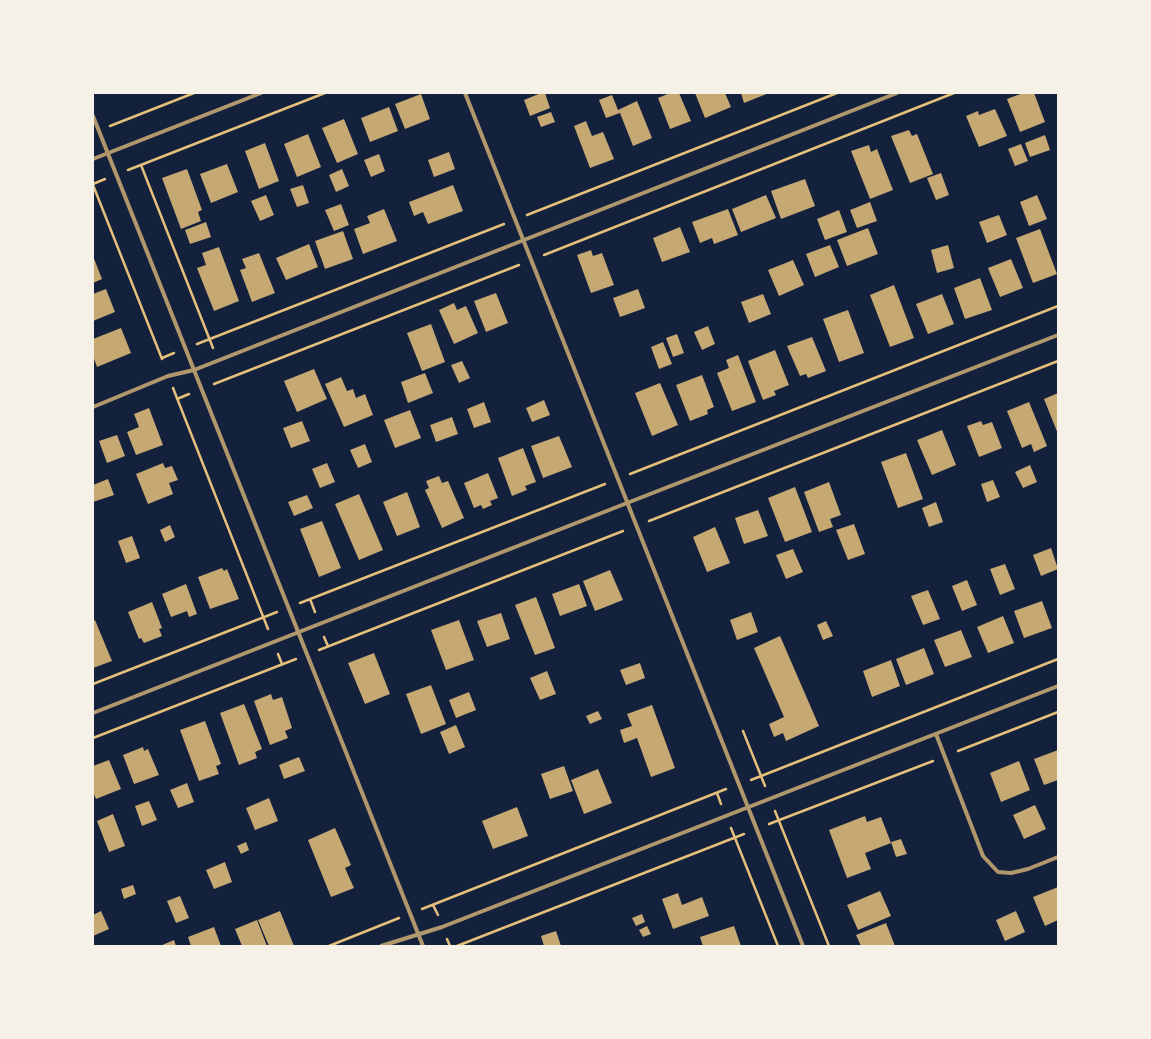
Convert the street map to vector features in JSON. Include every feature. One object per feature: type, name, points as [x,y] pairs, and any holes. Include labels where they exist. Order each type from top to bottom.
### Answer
[{"type":"street","points":[[93,159],[261,93]]},
{"type":"street","points":[[465,93],[803,946]]},
{"type":"street","points":[[93,407],[168,376],[194,370],[218,361],[897,93]]},
{"type":"street","points":[[93,116],[306,655],[423,946]]},
{"type":"street","points":[[93,713],[1058,335]]},
{"type":"street","points":[[381,946],[442,927],[1058,686]]},
{"type":"street","points":[[936,734],[983,856],[998,872],[1011,873],[1028,869],[1058,857]]},
{"type":"path","points":[[99,130],[194,93]]},
{"type":"path","points":[[282,664],[93,184],[325,93]]},
{"type":"path","points":[[162,358],[837,93]]},
{"type":"path","points":[[178,399],[954,93]]},
{"type":"path","points":[[140,165],[226,380]]},
{"type":"path","points":[[93,684],[1058,306]]},
{"type":"path","points":[[93,738],[1058,361]]},
{"type":"path","points":[[329,946],[1058,659]]},
{"type":"path","points":[[743,731],[828,946]]},
{"type":"path","points":[[717,793],[778,946]]},
{"type":"building","points":[[541,93],[545,93],[550,108],[530,116],[524,100]]},
{"type":"building","points":[[670,93],[679,93],[691,121],[670,129],[658,98]]},
{"type":"building","points":[[695,93],[725,93],[731,107],[705,118]]},
{"type":"building","points":[[741,93],[769,93],[744,103]]},
{"type":"building","points":[[1023,93],[1034,93],[1045,122],[1020,132],[1007,99]]},
{"type":"building","points":[[421,94],[430,119],[405,129],[395,104]]},
{"type":"building","points":[[612,95],[618,110],[637,101],[652,138],[633,146],[620,113],[606,118],[599,100]]},
{"type":"building","points":[[389,107],[398,131],[370,142],[361,118]]},
{"type":"building","points":[[995,109],[1007,136],[979,147],[966,116],[978,111],[979,115]]},
{"type":"building","points":[[551,112],[555,122],[541,127],[537,117]]},
{"type":"building","points":[[344,119],[358,154],[337,163],[322,128]]},
{"type":"building","points":[[586,121],[592,136],[603,132],[614,159],[590,168],[574,126]]},
{"type":"building","points":[[909,130],[912,136],[917,134],[933,174],[910,183],[891,136]]},
{"type":"building","points":[[308,134],[321,167],[297,177],[284,144]]},
{"type":"building","points":[[1045,135],[1050,150],[1030,157],[1025,143]]},
{"type":"building","points":[[265,143],[279,181],[259,189],[245,151]]},
{"type":"building","points":[[1021,144],[1028,161],[1015,166],[1008,149]]},
{"type":"building","points":[[869,145],[871,152],[877,149],[893,190],[870,199],[851,151]]},
{"type":"building","points":[[449,152],[455,169],[434,177],[428,160]]},
{"type":"building","points":[[379,154],[385,171],[371,177],[364,160]]},
{"type":"building","points":[[227,164],[238,192],[211,203],[200,174]]},
{"type":"building","points":[[187,169],[202,210],[198,212],[201,221],[181,229],[162,178]]},
{"type":"building","points":[[342,169],[349,186],[336,192],[329,175]]},
{"type":"building","points":[[941,173],[949,195],[936,200],[927,178]]},
{"type":"building","points":[[805,179],[815,206],[781,219],[771,191]]},
{"type":"building","points":[[303,185],[309,203],[297,207],[290,189]]},
{"type":"building","points":[[453,185],[463,211],[428,224],[423,212],[414,216],[409,202]]},
{"type":"building","points":[[266,195],[274,215],[260,221],[251,201]]},
{"type":"building","points":[[766,195],[776,218],[741,232],[732,209]]},
{"type":"building","points":[[1037,195],[1047,219],[1029,226],[1020,202]]},
{"type":"building","points":[[870,202],[877,221],[857,228],[850,210]]},
{"type":"building","points":[[341,204],[349,225],[334,231],[325,210]]},
{"type":"building","points":[[384,209],[397,241],[363,254],[354,229],[370,223],[367,216]]},
{"type":"building","points":[[728,209],[738,235],[714,244],[712,238],[700,243],[692,222]]},
{"type":"building","points":[[839,210],[847,232],[825,240],[817,219]]},
{"type":"building","points":[[999,215],[1007,235],[987,243],[979,222]]},
{"type":"building","points":[[206,222],[211,237],[190,244],[185,230]]},
{"type":"building","points":[[680,227],[690,252],[662,262],[653,238]]},
{"type":"building","points":[[868,228],[878,254],[847,266],[837,240]]},
{"type":"building","points":[[1040,229],[1057,274],[1033,283],[1016,238]]},
{"type":"building","points":[[343,231],[353,259],[325,269],[315,241]]},
{"type":"building","points":[[309,244],[318,267],[286,280],[276,258]]},
{"type":"building","points":[[830,245],[839,267],[815,277],[806,254]]},
{"type":"building","points":[[948,245],[954,268],[937,273],[931,250]]},
{"type":"building","points":[[219,247],[239,301],[214,311],[197,268],[206,265],[202,253]]},
{"type":"building","points":[[591,250],[593,256],[602,253],[614,285],[591,293],[577,255]]},
{"type":"building","points":[[259,253],[275,293],[252,302],[240,270],[246,268],[242,259]]},
{"type":"building","points":[[93,256],[102,279],[93,283]]},
{"type":"building","points":[[1011,259],[1023,288],[1000,297],[988,268]]},
{"type":"building","points":[[793,260],[804,285],[779,296],[768,270]]},
{"type":"building","points":[[980,278],[992,310],[965,319],[954,288]]},
{"type":"building","points":[[894,285],[914,338],[890,347],[870,295]]},
{"type":"building","points":[[106,289],[115,312],[93,321],[93,294]]},
{"type":"building","points":[[638,289],[645,308],[620,317],[613,298]]},
{"type":"building","points":[[496,293],[508,323],[486,332],[474,301]]},
{"type":"building","points":[[763,294],[771,314],[749,323],[741,302]]},
{"type":"building","points":[[942,294],[954,324],[928,334],[916,304]]},
{"type":"building","points":[[454,303],[457,310],[466,306],[478,333],[454,344],[439,310]]},
{"type":"building","points":[[848,310],[864,353],[839,362],[823,319]]},
{"type":"building","points":[[431,324],[445,362],[422,371],[407,333]]},
{"type":"building","points":[[708,326],[715,344],[702,350],[694,332]]},
{"type":"building","points":[[121,328],[131,353],[97,367],[93,356],[93,339]]},
{"type":"building","points":[[677,334],[684,353],[673,357],[666,338]]},
{"type":"building","points":[[812,337],[826,371],[808,378],[806,374],[800,376],[787,346]]},
{"type":"building","points":[[663,342],[672,364],[659,369],[651,347]]},
{"type":"building","points":[[775,350],[789,385],[774,391],[776,395],[763,400],[748,361]]},
{"type":"building","points":[[738,355],[756,402],[732,411],[717,373],[729,368],[726,360]]},
{"type":"building","points":[[462,361],[470,378],[459,383],[451,365]]},
{"type":"building","points":[[314,369],[327,399],[297,412],[284,381]]},
{"type":"building","points":[[425,373],[433,393],[408,403],[401,382]]},
{"type":"building","points":[[702,375],[714,407],[707,410],[708,414],[690,421],[676,385]]},
{"type":"building","points":[[341,377],[347,391],[353,389],[356,398],[365,394],[373,415],[344,427],[325,384]]},
{"type":"building","points":[[660,383],[678,425],[652,436],[635,393]]},
{"type":"building","points":[[1058,393],[1058,434],[1044,399]]},
{"type":"building","points":[[544,400],[550,415],[532,422],[526,408]]},
{"type":"building","points":[[484,402],[491,422],[474,428],[467,409]]},
{"type":"building","points":[[1029,402],[1047,446],[1034,452],[1031,444],[1022,448],[1007,411]]},
{"type":"building","points":[[149,408],[163,445],[136,455],[127,432],[139,427],[134,414]]},
{"type":"building","points":[[410,410],[421,438],[395,448],[384,420]]},
{"type":"building","points":[[452,417],[458,434],[436,442],[430,425]]},
{"type":"building","points":[[302,421],[310,441],[291,448],[283,428]]},
{"type":"building","points":[[981,421],[983,425],[992,422],[1002,448],[979,457],[967,426]]},
{"type":"building","points":[[942,430],[956,465],[932,475],[917,440]]},
{"type":"building","points":[[117,435],[125,456],[107,463],[99,441]]},
{"type":"building","points":[[559,436],[572,467],[543,478],[531,446]]},
{"type":"building","points":[[365,444],[372,462],[358,468],[350,450]]},
{"type":"building","points":[[523,448],[536,482],[525,486],[527,490],[512,496],[498,458]]},
{"type":"building","points":[[906,453],[923,499],[898,508],[881,462]]},
{"type":"building","points":[[163,463],[165,468],[172,466],[178,480],[169,483],[173,494],[148,504],[136,474]]},
{"type":"building","points":[[327,463],[335,482],[320,488],[312,469]]},
{"type":"building","points":[[1030,465],[1037,482],[1023,488],[1015,472]]},
{"type":"building","points":[[488,473],[498,498],[490,501],[492,505],[483,509],[481,505],[474,508],[464,483]]},
{"type":"building","points":[[439,476],[442,483],[448,481],[464,518],[442,528],[425,490],[429,488],[426,481]]},
{"type":"building","points":[[108,479],[114,495],[93,502],[93,485]]},
{"type":"building","points":[[993,480],[1000,497],[987,502],[981,484]]},
{"type":"building","points":[[829,482],[841,515],[830,519],[833,527],[819,532],[804,492]]},
{"type":"building","points":[[795,487],[812,532],[785,542],[768,498]]},
{"type":"building","points":[[407,492],[420,527],[397,536],[383,502]]},
{"type":"building","points":[[359,494],[383,550],[359,560],[335,504]]},
{"type":"building","points":[[307,495],[313,508],[294,516],[288,502]]},
{"type":"building","points":[[936,502],[943,522],[929,527],[922,508]]},
{"type":"building","points":[[758,510],[768,536],[744,544],[735,518]]},
{"type":"building","points":[[322,521],[341,568],[319,577],[300,529]]},
{"type":"building","points":[[854,524],[865,554],[848,560],[836,530]]},
{"type":"building","points":[[170,525],[175,537],[165,542],[160,530]]},
{"type":"building","points":[[715,527],[730,563],[707,572],[693,537]]},
{"type":"building","points":[[132,536],[140,558],[126,563],[118,541]]},
{"type":"building","points":[[1051,548],[1058,569],[1041,576],[1033,555]]},
{"type":"building","points":[[793,549],[803,572],[786,579],[776,555]]},
{"type":"building","points":[[1005,564],[1015,589],[1000,595],[990,569]]},
{"type":"building","points":[[222,568],[224,571],[227,569],[239,599],[210,609],[198,577]]},
{"type":"building","points":[[610,570],[623,600],[595,611],[583,581]]},
{"type":"building","points":[[967,580],[977,605],[962,611],[952,586]]},
{"type":"building","points":[[186,584],[197,614],[189,617],[187,611],[171,617],[162,594]]},
{"type":"building","points":[[579,584],[587,606],[560,616],[552,594]]},
{"type":"building","points":[[928,590],[940,619],[923,625],[911,596]]},
{"type":"building","points":[[536,597],[555,648],[535,655],[515,605]]},
{"type":"building","points":[[1042,601],[1052,628],[1024,638],[1014,611]]},
{"type":"building","points":[[152,602],[162,628],[159,629],[162,636],[144,643],[141,638],[139,639],[128,612]]},
{"type":"building","points":[[751,612],[758,632],[737,640],[730,620]]},
{"type":"building","points":[[501,613],[510,639],[487,647],[477,621]]},
{"type":"building","points":[[1003,616],[1014,643],[988,653],[977,627]]},
{"type":"building","points":[[95,620],[112,661],[93,668],[93,621]]},
{"type":"building","points":[[459,620],[474,660],[446,670],[431,630]]},
{"type":"building","points":[[826,621],[833,636],[823,640],[817,625]]},
{"type":"building","points":[[961,630],[972,657],[945,667],[934,640]]},
{"type":"building","points":[[780,636],[819,726],[786,741],[783,733],[774,737],[769,724],[784,717],[754,648]]},
{"type":"building","points":[[924,648],[934,674],[906,685],[896,659]]},
{"type":"building","points":[[374,653],[390,694],[365,704],[348,663]]},
{"type":"building","points":[[891,660],[900,686],[872,697],[863,671]]},
{"type":"building","points":[[640,663],[645,678],[626,685],[620,670]]},
{"type":"building","points":[[547,671],[556,694],[540,700],[530,678]]},
{"type":"building","points":[[431,685],[446,724],[421,734],[406,694]]},
{"type":"building","points":[[469,692],[476,710],[456,718],[449,700]]},
{"type":"building","points":[[271,694],[273,700],[282,697],[292,728],[285,731],[288,738],[270,745],[254,701]]},
{"type":"building","points":[[244,704],[262,749],[255,752],[257,758],[239,765],[220,713]]},
{"type":"building","points":[[652,705],[675,768],[651,777],[637,738],[624,743],[620,730],[632,726],[627,714]]},
{"type":"building","points":[[598,711],[602,719],[590,724],[586,716]]},
{"type":"building","points":[[205,721],[221,764],[216,766],[219,774],[199,781],[180,730]]},
{"type":"building","points":[[456,725],[465,747],[449,754],[440,732]]},
{"type":"building","points":[[143,747],[144,751],[148,749],[159,775],[134,784],[123,755]]},
{"type":"building","points":[[1058,750],[1058,780],[1044,785],[1034,759]]},
{"type":"building","points":[[299,757],[305,771],[284,779],[279,765]]},
{"type":"building","points":[[109,760],[121,789],[96,799],[93,792],[93,766]]},
{"type":"building","points":[[1019,761],[1030,790],[1001,802],[990,773]]},
{"type":"building","points":[[564,766],[573,791],[550,799],[541,774]]},
{"type":"building","points":[[598,769],[612,803],[584,814],[571,780]]},
{"type":"building","points":[[187,783],[194,802],[178,808],[170,790]]},
{"type":"building","points":[[269,798],[278,821],[255,830],[246,808]]},
{"type":"building","points":[[149,801],[157,820],[142,826],[135,806]]},
{"type":"building","points":[[1035,805],[1046,829],[1024,839],[1013,815]]},
{"type":"building","points":[[517,807],[528,836],[493,849],[482,821]]},
{"type":"building","points":[[113,814],[125,846],[109,852],[97,821]]},
{"type":"building","points":[[865,816],[867,822],[881,817],[891,843],[865,853],[871,869],[847,878],[829,830]]},
{"type":"building","points":[[335,828],[351,865],[345,868],[354,888],[331,897],[308,840]]},
{"type":"building","points":[[901,839],[907,854],[896,857],[891,842]]},
{"type":"building","points":[[246,842],[249,850],[241,854],[237,846]]},
{"type":"building","points":[[225,862],[232,882],[214,889],[206,870]]},
{"type":"building","points":[[133,885],[136,894],[124,899],[121,889]]},
{"type":"building","points":[[1058,887],[1058,920],[1045,926],[1033,897]]},
{"type":"building","points":[[880,891],[891,916],[858,930],[847,905]]},
{"type":"building","points":[[678,893],[682,905],[702,897],[709,916],[673,929],[662,899]]},
{"type":"building","points":[[180,896],[189,918],[176,923],[167,901]]},
{"type":"building","points":[[101,911],[109,929],[93,936],[93,915]]},
{"type":"building","points":[[280,911],[294,946],[269,946],[258,920]]},
{"type":"building","points":[[1016,911],[1025,932],[1005,941],[996,920]]},
{"type":"building","points":[[642,914],[645,922],[636,926],[632,918]]},
{"type":"building","points":[[257,920],[267,946],[242,946],[235,929]]},
{"type":"building","points":[[886,923],[895,946],[861,946],[856,935]]},
{"type":"building","points":[[647,926],[651,934],[643,937],[639,930]]},
{"type":"building","points":[[734,926],[741,946],[703,946],[700,937]]},
{"type":"building","points":[[214,927],[221,946],[191,946],[188,937]]},
{"type":"building","points":[[556,931],[561,946],[544,946],[541,936]]},
{"type":"building","points":[[174,940],[176,946],[160,946]]}]
